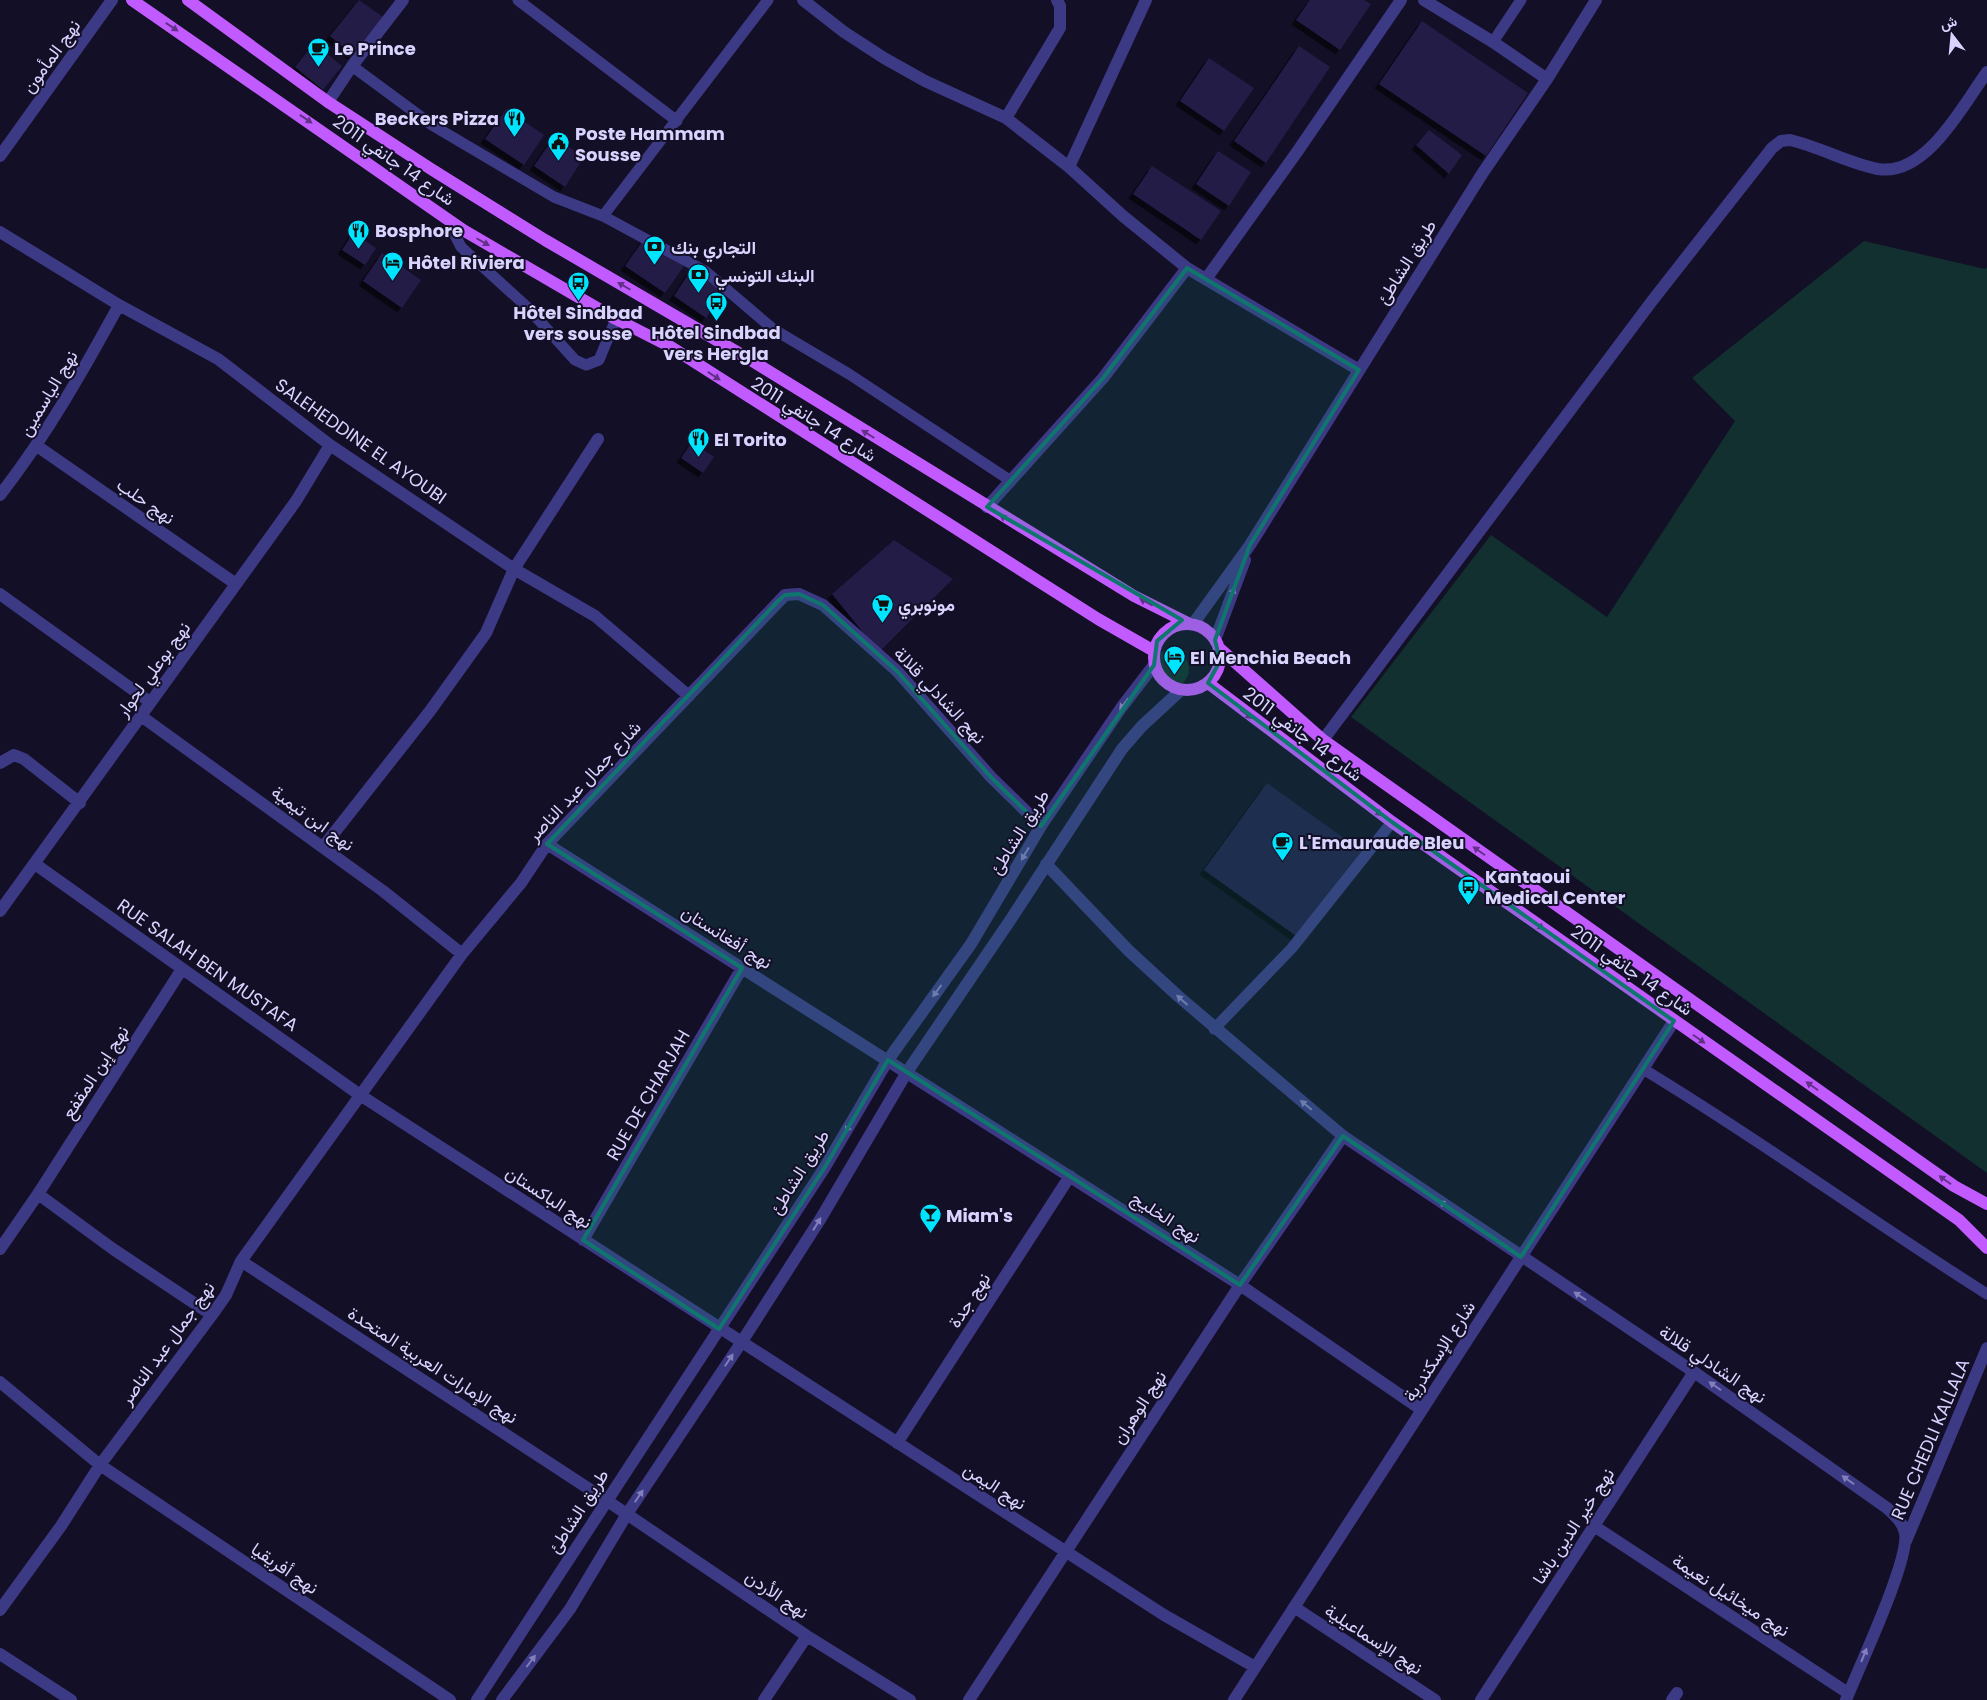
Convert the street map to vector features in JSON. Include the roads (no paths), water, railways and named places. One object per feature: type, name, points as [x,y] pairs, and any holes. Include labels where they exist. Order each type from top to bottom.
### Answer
[{"type":"main road","name":"شارع 14 جانفي 2011","points":[[132,0],[463,230],[616,319],[671,347],[1090,614],[1154,651]]},
{"type":"main road","name":"شارع 14 جانفي 2011","points":[[188,0],[328,102],[545,240],[749,359],[1134,596],[1191,624]]},
{"type":"main road","points":[[1180,624],[1191,624],[1202,627],[1217,644],[1218,667],[1208,683],[1195,690],[1181,690],[1169,686],[1160,677],[1154,665],[1154,651],[1163,634],[1180,624]]},
{"type":"main road","name":"شارع 14 جانفي 2011","points":[[1217,644],[1322,740],[1954,1186],[1987,1204]]},
{"type":"main road","name":"شارع 14 جانفي 2011","points":[[1208,683],[1392,822],[1674,1022],[1959,1220],[1987,1248]]},
{"type":"street","name":"نهج المأمون","points":[[0,156],[112,0]]},
{"type":"street","points":[[328,102],[352,66],[403,0]]},
{"type":"street","points":[[804,0],[844,32],[884,58],[925,81],[1006,118],[1069,167],[1123,216],[1187,268],[1359,370]]},
{"type":"street","points":[[1006,118],[1060,28],[1060,6],[1056,0]]},
{"type":"street","points":[[1069,167],[1146,0]]},
{"type":"street","points":[[1206,279],[1297,152],[1401,0]]},
{"type":"street","points":[[1424,0],[1493,42],[1547,79]]},
{"type":"street","name":"طريق الشاطئ","points":[[1191,624],[1250,546],[1482,174],[1547,79],[1596,0]]},
{"type":"street","points":[[1322,740],[1634,325],[1772,148],[1781,141],[1790,140],[1880,169],[1907,165],[1921,157],[1936,143],[1987,72]]},
{"type":"street","name":"SALEHEDDINE EL AYOUBI","points":[[0,232],[119,305],[218,359],[330,445],[514,569],[595,616],[690,696]]},
{"type":"street","points":[[987,507],[1103,378],[1187,268]]},
{"type":"street","name":"نهج الياسمين","points":[[0,495],[37,446],[89,360],[119,305]]},
{"type":"street","points":[[323,847],[430,711],[486,633],[514,569],[598,440]]},
{"type":"street","name":"نهج بوعلي لحوار","points":[[0,911],[296,502],[330,445]]},
{"type":"street","name":"نهج حلب","points":[[37,446],[236,584]]},
{"type":"street","name":"طريق الشاطئ","points":[[1217,644],[1250,546]]},
{"type":"street","points":[[0,594],[150,702]]},
{"type":"street","name":"شارع جمال عبد الناصر","points":[[360,1095],[462,954],[520,883],[547,844],[690,696],[778,601],[790,594],[806,596]]},
{"type":"street","name":"نهج الشادلي قلالة","points":[[806,596],[823,605],[897,671],[991,777],[1042,826]]},
{"type":"street","name":"طريق الشاطئ","points":[[477,1700],[825,1167],[888,1060],[971,944],[1042,826],[1121,708],[1154,665]]},
{"type":"street","points":[[502,1700],[570,1609],[627,1514],[741,1343],[821,1218],[907,1072],[1011,919],[1122,749],[1142,726],[1181,690]]},
{"type":"street","name":"نهج ابن تيمية","points":[[141,716],[323,847],[462,954]]},
{"type":"street","points":[[0,763],[4,758],[14,755],[24,759],[80,803]]},
{"type":"street","name":"نهج أفغانستان","points":[[547,844],[888,1060]]},
{"type":"street","name":"RUE SALAH BEN MUSTAFA","points":[[35,864],[360,1095]]},
{"type":"street","name":"نهج الشادلي قلالة","points":[[1046,864],[1128,950],[1214,1029],[1343,1136],[1694,1372],[1887,1508],[1903,1526],[1905,1543]]},
{"type":"street","name":"RUE DE CHARJAH","points":[[583,1240],[742,968]]},
{"type":"street","name":"نهج إبن المقفع","points":[[0,1249],[38,1194],[182,969]]},
{"type":"street","name":"شارع الإسكندرية","points":[[1234,1700],[1674,1022]]},
{"type":"street","name":"نهج الخليج","points":[[888,1060],[1240,1285],[1422,1410]]},
{"type":"street","name":"نهج الباكستان","points":[[360,1095],[719,1329]]},
{"type":"street","name":"نهج جمال عبد الناصر","points":[[0,1610],[61,1526],[100,1465],[226,1295],[241,1261],[360,1095]]},
{"type":"street","name":"نهج الوهران","points":[[969,1700],[1064,1551],[1240,1285],[1343,1136]]},
{"type":"street","name":"نهج جدة","points":[[897,1443],[1070,1176]]},
{"type":"street","points":[[38,1194],[113,1249],[212,1315]]},
{"type":"street","name":"نهج الإمارات العربية المتحدة","points":[[241,1261],[627,1514]]},
{"type":"street","name":"نهج اليمن","points":[[719,1329],[1164,1615],[1255,1667]]},
{"type":"street","name":"RUE CHEDLI KALLALA","points":[[1905,1543],[1987,1348]]},
{"type":"street","name":"نهج خير الدين باشا","points":[[1481,1700],[1694,1372]]},
{"type":"street","name":"نهج أفريقيا","points":[[0,1382],[100,1465],[450,1700]]},
{"type":"street","name":"نهج الأردن","points":[[627,1514],[807,1636],[910,1700]]},
{"type":"street","name":"نهج ميخائيل نعيمة","points":[[1594,1526],[1847,1696]]},
{"type":"street","points":[[1847,1696],[1885,1604],[1905,1543]]},
{"type":"street","name":"نهج الإسماعيلية","points":[[1294,1607],[1435,1700]]},
{"type":"street","points":[[764,1700],[807,1636]]},
{"type":"street","points":[[0,1654],[71,1700]]},
{"type":"lane","points":[[518,0],[677,121]]},
{"type":"lane","points":[[603,216],[768,0]]},
{"type":"lane","points":[[1493,42],[1521,0]]},
{"type":"lane","points":[[352,66],[432,125],[554,197],[603,216],[705,271],[773,329],[849,374],[1010,481]]},
{"type":"lane","points":[[463,230],[454,235],[461,247],[526,306],[575,360],[586,366],[599,360],[616,319]]},
{"type":"lane","points":[[1214,1029],[1292,948],[1392,822]]},
{"type":"lane","points":[[1644,1069],[1692,1098],[1903,1241],[1987,1294]]},
{"type":"place","name":"Le Prince","points":[[318,67]]},
{"type":"place","name":"Beckers Pizza","points":[[515,137]]},
{"type":"place","name":"Poste Hammam Sousse","points":[[559,162]]},
{"type":"place","name":"Bosphore","points":[[359,249]]},
{"type":"place","name":"التجاري بنك","points":[[655,266]]},
{"type":"place","name":"Hôtel Riviera","points":[[392,281]]},
{"type":"place","name":"البنك التونسي","points":[[699,294]]},
{"type":"place","name":"Hôtel Sindbad vers sousse","points":[[578,301]]},
{"type":"place","name":"Hôtel Sindbad vers Hergla","points":[[716,321]]},
{"type":"place","name":"El Torito","points":[[698,458]]},
{"type":"place","name":"مونوبري","points":[[882,623]]},
{"type":"place","name":"El Menchia Beach","points":[[1174,676]]},
{"type":"place","name":"L'Emauraude Bleu","points":[[1283,861]]},
{"type":"place","name":"Kantaoui Medical Center","points":[[1469,905]]},
{"type":"place","name":"Miam's","points":[[930,1234]]}]
